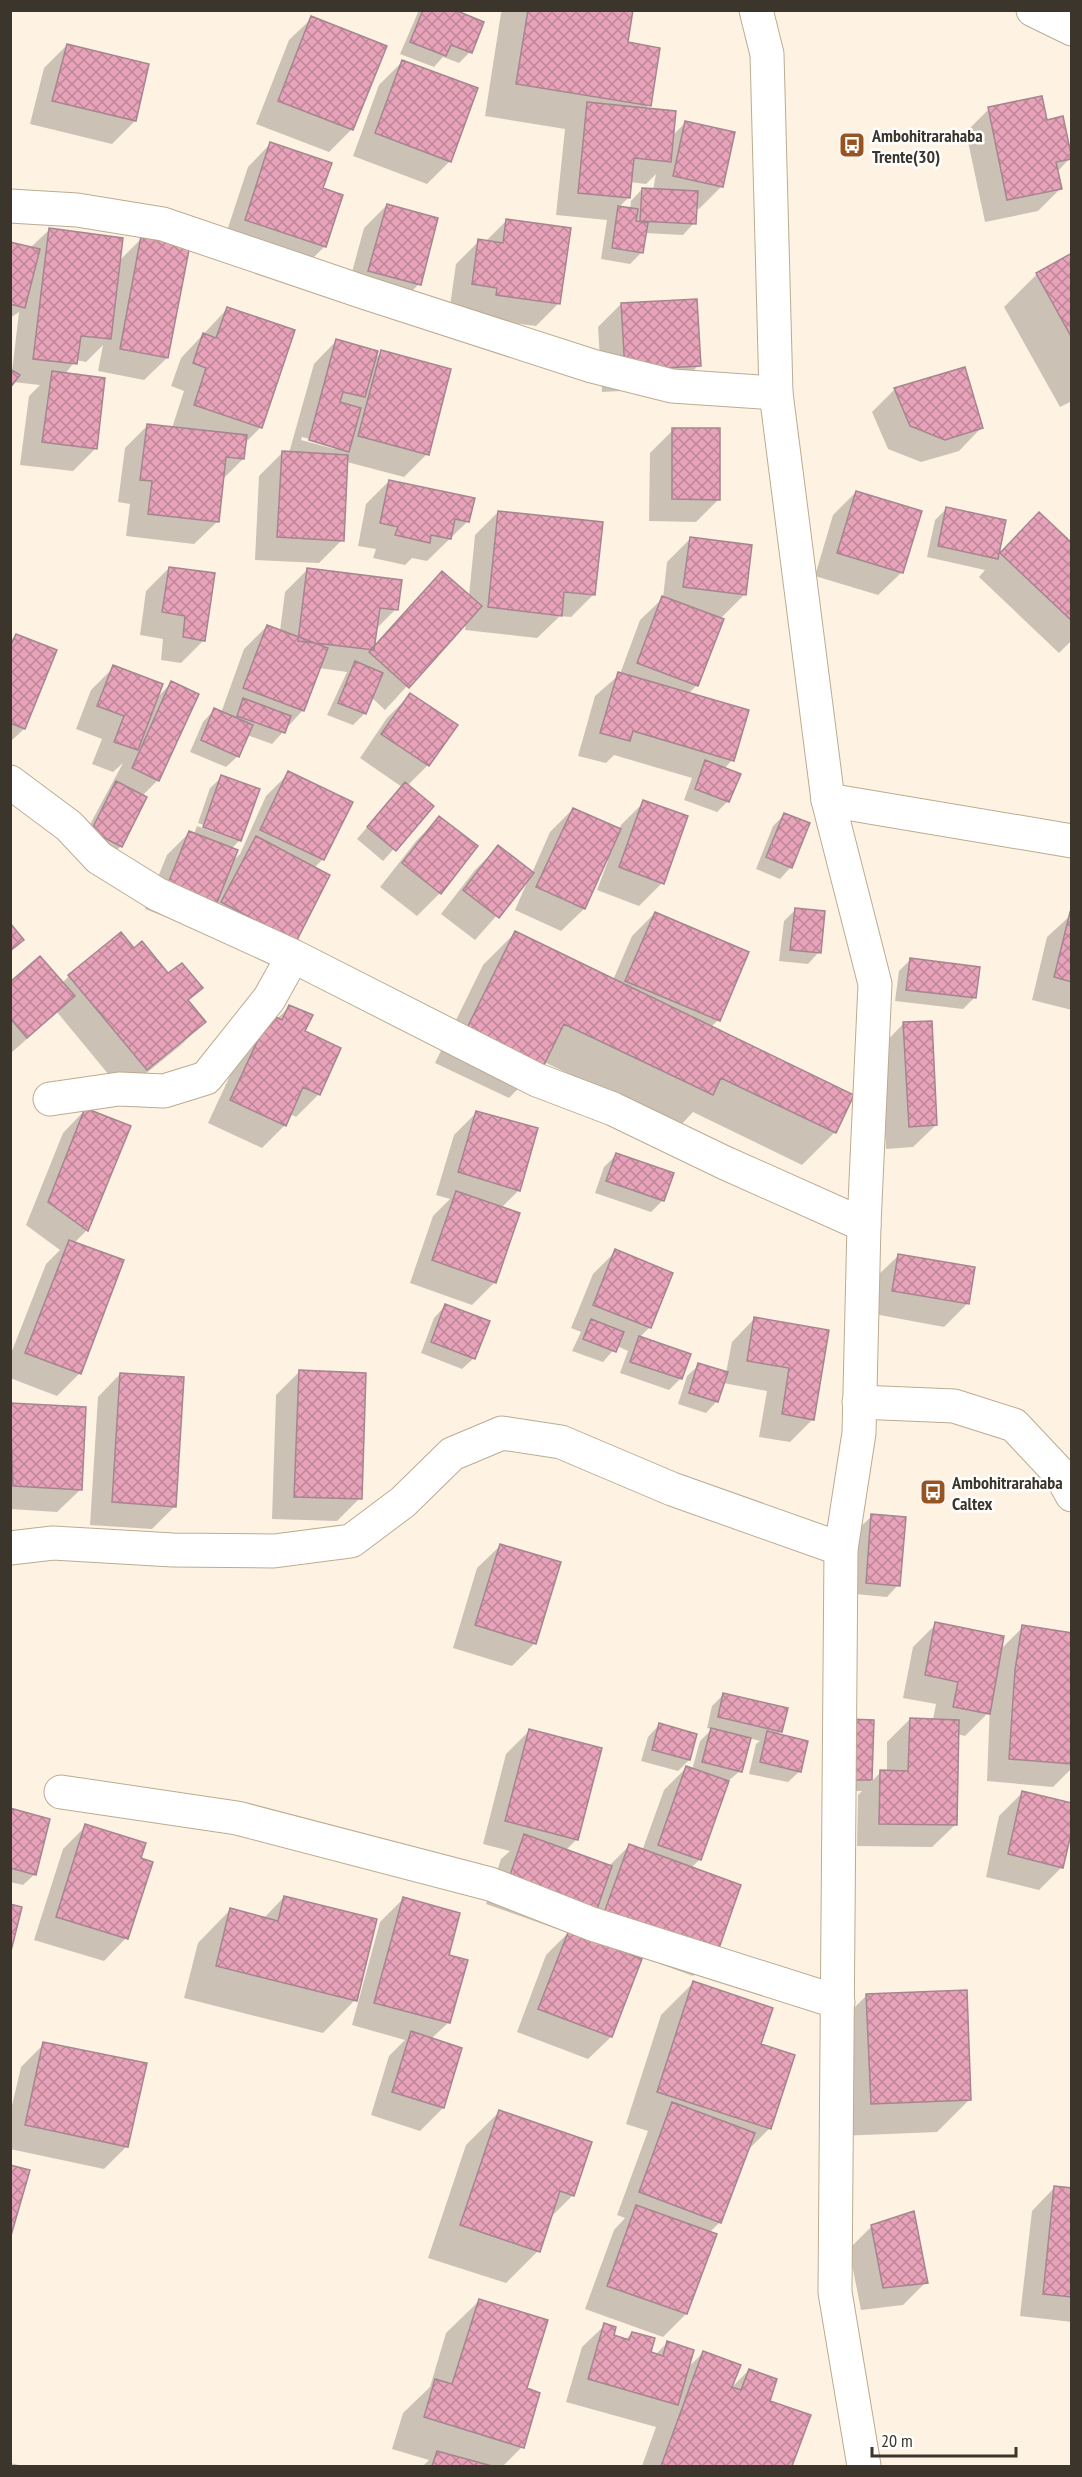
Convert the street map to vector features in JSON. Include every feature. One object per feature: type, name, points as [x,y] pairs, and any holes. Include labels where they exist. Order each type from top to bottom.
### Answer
[{"type":"street","points":[[1033,10],[1071,29]]},
{"type":"street","points":[[755,11],[767,54],[776,393],[828,800],[875,984],[864,1225],[859,1433],[841,1549],[835,2292],[864,2466]]},
{"type":"street","points":[[10,206],[77,210],[163,224],[592,366],[672,386],[776,393]]},
{"type":"street","points":[[10,782],[69,826],[99,858],[157,894],[293,956],[537,1080],[613,1109],[723,1162],[864,1225]]},
{"type":"street","points":[[828,800],[1071,841]]},
{"type":"street","points":[[50,1100],[119,1089],[164,1090],[206,1078],[269,999],[293,956]]},
{"type":"street","points":[[859,1402],[954,1406],[1014,1425],[1060,1475],[1071,1495]]},
{"type":"street","points":[[10,1548],[53,1544],[173,1550],[274,1551],[351,1541],[404,1502],[452,1454],[502,1433],[561,1442],[672,1489],[841,1549]]},
{"type":"street","points":[[61,1792],[237,1818],[490,1884],[592,1924],[838,2002]]},
{"type":"building","points":[[423,10],[455,10],[484,22],[472,53],[451,45],[446,56],[410,42]]},
{"type":"building","points":[[528,10],[633,10],[628,42],[660,48],[651,106],[516,84]]},
{"type":"building","points":[[311,16],[387,46],[353,130],[278,101]]},
{"type":"building","points":[[67,44],[149,64],[136,121],[52,101]]},
{"type":"building","points":[[402,60],[478,88],[451,162],[375,133]]},
{"type":"building","points":[[1042,96],[1047,120],[1063,116],[1072,159],[1056,162],[1062,189],[1007,200],[988,107]]},
{"type":"building","points":[[587,102],[676,111],[671,162],[634,158],[630,198],[578,193]]},
{"type":"building","points":[[685,121],[735,132],[723,187],[673,176]]},
{"type":"building","points":[[270,142],[332,163],[323,188],[343,195],[326,247],[245,220]]},
{"type":"building","points":[[642,188],[698,191],[696,224],[640,221]]},
{"type":"building","points":[[387,204],[438,218],[421,285],[368,271]]},
{"type":"building","points":[[618,206],[638,209],[636,221],[648,223],[643,253],[612,248]]},
{"type":"building","points":[[506,219],[571,228],[560,304],[496,295],[497,288],[472,284],[478,239],[503,243]]},
{"type":"building","points":[[49,228],[123,238],[111,339],[81,336],[77,364],[33,359]]},
{"type":"building","points":[[141,236],[190,245],[168,358],[120,349]]},
{"type":"building","points":[[10,242],[40,249],[25,308],[10,304]]},
{"type":"building","points":[[1072,253],[1072,338],[1036,273]]},
{"type":"building","points":[[697,299],[701,366],[625,370],[621,303]]},
{"type":"building","points":[[227,307],[295,330],[262,428],[194,405],[206,368],[193,363],[203,333],[216,338]]},
{"type":"building","points":[[336,339],[378,351],[365,397],[343,392],[340,402],[361,408],[349,452],[309,440]]},
{"type":"building","points":[[381,350],[451,369],[429,455],[358,436]]},
{"type":"building","points":[[965,367],[983,428],[945,440],[910,426],[894,388]]},
{"type":"building","points":[[10,369],[20,375],[10,388]]},
{"type":"building","points":[[52,371],[105,378],[97,449],[42,442]]},
{"type":"building","points":[[147,424],[247,435],[244,459],[226,457],[219,522],[148,514],[152,481],[140,480]]},
{"type":"building","points":[[672,428],[720,428],[720,500],[672,499]]},
{"type":"building","points":[[282,451],[348,455],[344,541],[277,537]]},
{"type":"building","points":[[389,480],[475,498],[469,522],[455,519],[451,539],[431,535],[430,543],[395,535],[398,527],[380,523]]},
{"type":"building","points":[[856,491],[922,511],[903,573],[837,553]]},
{"type":"building","points":[[946,507],[1006,520],[998,559],[938,546]]},
{"type":"building","points":[[498,511],[603,522],[595,595],[564,592],[562,616],[488,607]]},
{"type":"building","points":[[1039,512],[1072,543],[1072,621],[1000,553]]},
{"type":"building","points":[[690,537],[752,545],[746,595],[683,587]]},
{"type":"building","points":[[169,567],[215,573],[205,641],[183,637],[185,616],[162,612]]},
{"type":"building","points":[[307,568],[402,580],[398,610],[380,608],[374,650],[298,641]]},
{"type":"building","points":[[442,571],[482,606],[409,688],[369,652]]},
{"type":"building","points":[[662,596],[724,619],[698,686],[637,663]]},
{"type":"building","points":[[267,625],[328,648],[304,711],[243,688]]},
{"type":"building","points":[[16,634],[57,650],[25,729],[10,723],[10,647]]},
{"type":"building","points":[[355,661],[383,673],[366,714],[338,703]]},
{"type":"building","points":[[113,665],[163,684],[138,750],[114,742],[124,716],[97,706]]},
{"type":"building","points":[[618,672],[749,710],[734,761],[633,731],[630,741],[600,733]]},
{"type":"building","points":[[171,681],[199,694],[159,781],[132,768]]},
{"type":"building","points":[[410,693],[458,725],[429,766],[381,734]]},
{"type":"building","points":[[243,698],[291,716],[285,733],[237,716]]},
{"type":"building","points":[[214,708],[253,725],[239,757],[201,740]]},
{"type":"building","points":[[705,760],[741,774],[729,802],[695,789]]},
{"type":"building","points":[[288,771],[353,802],[324,860],[260,830]]},
{"type":"building","points":[[221,775],[260,789],[241,841],[203,827]]},
{"type":"building","points":[[116,781],[147,797],[122,847],[91,831]]},
{"type":"building","points":[[405,782],[434,806],[396,851],[367,827]]},
{"type":"building","points":[[643,800],[688,816],[664,884],[619,867]]},
{"type":"building","points":[[573,808],[621,829],[585,909],[536,887]]},
{"type":"building","points":[[784,813],[810,823],[792,868],[766,857]]},
{"type":"building","points":[[439,816],[478,846],[441,894],[402,863]]},
{"type":"building","points":[[189,831],[238,850],[216,905],[167,886]]},
{"type":"building","points":[[256,836],[330,875],[296,942],[221,902]]},
{"type":"building","points":[[498,845],[534,873],[499,918],[463,890]]},
{"type":"building","points":[[795,908],[825,911],[821,953],[790,950]]},
{"type":"building","points":[[655,912],[749,952],[720,1021],[625,981]]},
{"type":"building","points":[[1070,912],[1072,913],[1072,982],[1054,977]]},
{"type":"building","points":[[10,923],[24,940],[10,951]]},
{"type":"building","points":[[515,931],[854,1095],[836,1133],[721,1078],[713,1095],[564,1024],[543,1067],[466,1030]]},
{"type":"building","points":[[121,932],[134,948],[142,941],[168,973],[182,963],[203,988],[188,1000],[206,1022],[147,1070],[68,975]]},
{"type":"building","points":[[40,956],[75,996],[27,1038],[10,1018],[10,982]]},
{"type":"building","points":[[910,958],[980,967],[976,998],[906,990]]},
{"type":"building","points":[[289,1005],[313,1015],[305,1031],[341,1048],[320,1095],[303,1087],[286,1126],[230,1100],[270,1014],[282,1020]]},
{"type":"building","points":[[932,1021],[937,1125],[909,1127],[903,1022]]},
{"type":"building","points":[[85,1108],[131,1126],[88,1231],[48,1202]]},
{"type":"building","points":[[476,1111],[538,1128],[520,1191],[458,1172]]},
{"type":"building","points":[[616,1153],[674,1173],[664,1201],[606,1181]]},
{"type":"building","points":[[456,1191],[520,1213],[496,1283],[432,1260]]},
{"type":"building","points":[[69,1240],[124,1260],[81,1374],[25,1353]]},
{"type":"building","points":[[615,1249],[673,1273],[651,1328],[593,1305]]},
{"type":"building","points":[[898,1254],[975,1267],[969,1304],[892,1291]]},
{"type":"building","points":[[445,1304],[490,1321],[475,1359],[431,1342]]},
{"type":"building","points":[[754,1317],[829,1330],[814,1420],[782,1414],[789,1368],[747,1361]]},
{"type":"building","points":[[591,1319],[624,1332],[616,1352],[583,1339]]},
{"type":"building","points":[[639,1336],[691,1354],[682,1379],[630,1362]]},
{"type":"building","points":[[698,1363],[728,1372],[718,1402],[689,1393]]},
{"type":"building","points":[[299,1370],[366,1373],[362,1499],[294,1497]]},
{"type":"building","points":[[120,1373],[184,1377],[176,1507],[112,1502]]},
{"type":"building","points":[[10,1403],[86,1407],[82,1490],[13,1486]]},
{"type":"building","points":[[871,1514],[906,1517],[900,1586],[866,1583]]},
{"type":"building","points":[[500,1544],[561,1562],[536,1644],[475,1625]]},
{"type":"building","points":[[935,1622],[1004,1636],[990,1714],[953,1707],[958,1682],[925,1675]]},
{"type":"building","points":[[1022,1625],[1072,1633],[1072,1764],[1009,1759],[1015,1670]]},
{"type":"building","points":[[723,1693],[788,1708],[782,1732],[718,1717]]},
{"type":"building","points":[[910,1718],[959,1720],[957,1825],[879,1824],[880,1770],[908,1771]]},
{"type":"building","points":[[848,1719],[874,1720],[872,1780],[847,1780]]},
{"type":"building","points":[[659,1723],[697,1734],[690,1760],[652,1750]]},
{"type":"building","points":[[711,1728],[751,1738],[742,1772],[702,1762]]},
{"type":"building","points":[[529,1729],[602,1748],[578,1840],[505,1821]]},
{"type":"building","points":[[767,1731],[808,1741],[801,1772],[760,1762]]},
{"type":"building","points":[[686,1766],[729,1781],[701,1860],[658,1845]]},
{"type":"building","points":[[1022,1791],[1072,1803],[1072,1830],[1063,1868],[1008,1854]]},
{"type":"building","points":[[10,1808],[50,1819],[36,1875],[10,1868]]},
{"type":"building","points":[[85,1824],[146,1843],[141,1858],[153,1862],[128,1939],[56,1917]]},
{"type":"building","points":[[524,1834],[612,1866],[596,1912],[508,1881]]},
{"type":"building","points":[[629,1844],[741,1885],[717,1954],[604,1913]]},
{"type":"building","points":[[284,1896],[377,1919],[357,2001],[216,1966],[230,1908],[278,1921]]},
{"type":"building","points":[[403,1897],[460,1913],[449,1955],[468,1960],[450,2023],[374,2003]]},
{"type":"building","points":[[10,1904],[22,1907],[10,1955]]},
{"type":"building","points":[[569,1930],[642,1959],[612,2037],[538,2009]]},
{"type":"building","points":[[693,1981],[773,2008],[761,2044],[795,2055],[771,2129],[657,2092]]},
{"type":"building","points":[[967,1990],[971,2100],[871,2104],[866,1994]]},
{"type":"building","points":[[411,2031],[462,2048],[444,2108],[392,2092]]},
{"type":"building","points":[[43,2042],[147,2063],[128,2147],[25,2125]]},
{"type":"building","points":[[672,2102],[755,2133],[721,2223],[639,2192]]},
{"type":"building","points":[[499,2110],[592,2142],[574,2196],[560,2191],[540,2252],[460,2225]]},
{"type":"building","points":[[10,2165],[30,2170],[10,2239]]},
{"type":"building","points":[[1054,2186],[1072,2188],[1072,2297],[1043,2294]]},
{"type":"building","points":[[636,2205],[717,2234],[687,2314],[607,2286]]},
{"type":"building","points":[[914,2211],[928,2283],[883,2288],[871,2225]]},
{"type":"building","points":[[479,2299],[548,2320],[527,2388],[540,2393],[524,2448],[424,2417],[435,2379],[452,2384]]},
{"type":"building","points":[[604,2323],[616,2327],[614,2335],[629,2340],[632,2332],[655,2338],[651,2352],[663,2356],[667,2341],[694,2350],[678,2405],[588,2379]]},
{"type":"building","points":[[703,2351],[741,2365],[732,2387],[741,2390],[749,2369],[777,2379],[770,2401],[811,2415],[792,2466],[661,2466]]},
{"type":"building","points":[[437,2451],[492,2466],[432,2466]]},
{"type":"place","name":"Ambohitrarahaba Trente(30)","points":[[852,145]]},
{"type":"place","name":"Ambohitrarahaba Caltex","points":[[933,1492]]}]
